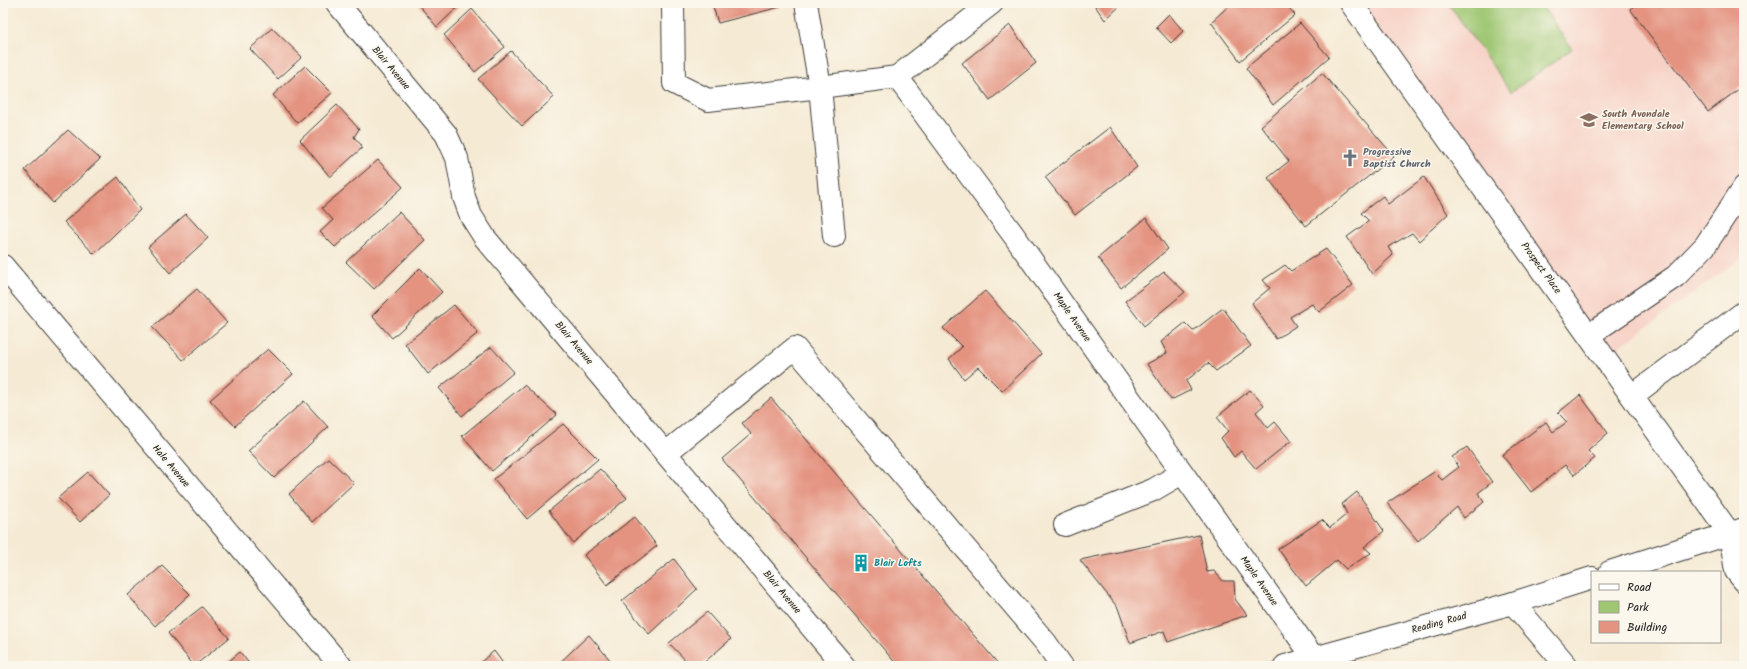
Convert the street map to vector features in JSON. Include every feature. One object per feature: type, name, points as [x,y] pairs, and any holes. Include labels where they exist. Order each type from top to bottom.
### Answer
[{"type":"street","name":"Blair Avenue","points":[[336,3],[446,134],[458,158],[464,197],[471,216],[485,238],[844,666]]},
{"type":"street","points":[[672,3],[674,83],[708,100],[897,77],[992,3]]},
{"type":"street","points":[[806,3],[820,87],[834,236]]},
{"type":"street","name":"Prospect Place","points":[[1351,3],[1632,396],[1737,531]]},
{"type":"street","name":"Maple Avenue","points":[[897,77],[1015,236],[1313,657]]},
{"type":"street","points":[[1589,335],[1676,276],[1705,246],[1744,187]]},
{"type":"street","name":"Hale Avenue","points":[[3,266],[341,666]]},
{"type":"street","points":[[1632,396],[1744,312]]},
{"type":"street","points":[[666,453],[795,348],[1041,637],[1062,666]]},
{"type":"street","points":[[1065,525],[1153,490],[1182,472]]},
{"type":"street","points":[[1613,571],[1737,531],[1736,571],[1744,581]]},
{"type":"street","name":"Reading Road","points":[[1285,666],[1313,657],[1513,603],[1591,578]]},
{"type":"street","points":[[1513,603],[1567,666]]},
{"type":"shaded area","name":"South Avondale Elementary School","points":[[1351,3],[1744,3],[1744,256],[1604,358]]},
{"type":"green space","points":[[1448,3],[1540,3],[1572,49],[1511,92]]},
{"type":"building","points":[[417,3],[462,3],[437,27]]},
{"type":"building","points":[[712,3],[779,3],[780,7],[718,23]]},
{"type":"building","points":[[1093,3],[1123,3],[1105,20]]},
{"type":"building","points":[[1232,3],[1285,3],[1295,15],[1240,61],[1211,22]]},
{"type":"building","points":[[1638,3],[1744,3],[1744,85],[1708,112],[1630,9]]},
{"type":"building","points":[[472,9],[505,47],[475,72],[444,35]]},
{"type":"building","points":[[1169,14],[1183,31],[1171,43],[1156,27]]},
{"type":"building","points":[[1300,23],[1329,57],[1273,105],[1246,68]]},
{"type":"building","points":[[1010,25],[1036,63],[990,100],[962,63]]},
{"type":"building","points":[[272,28],[302,57],[278,79],[250,49]]},
{"type":"building","points":[[511,51],[554,97],[522,126],[478,79]]},
{"type":"building","points":[[305,66],[332,93],[297,123],[273,95]]},
{"type":"building","points":[[1322,73],[1394,156],[1306,226],[1268,178],[1289,161],[1261,126]]},
{"type":"building","points":[[337,105],[359,129],[354,137],[363,147],[330,177],[300,140]]},
{"type":"building","points":[[1110,127],[1137,167],[1075,215],[1045,177]]},
{"type":"building","points":[[68,130],[100,159],[53,203],[25,170]]},
{"type":"building","points":[[378,160],[403,187],[335,247],[320,232],[333,220],[322,208]]},
{"type":"building","points":[[118,177],[140,210],[94,254],[64,222]]},
{"type":"building","points":[[1424,177],[1448,214],[1419,241],[1412,233],[1388,247],[1393,255],[1372,274],[1347,237],[1369,221],[1361,213],[1383,196],[1388,204]]},
{"type":"building","points":[[399,212],[425,240],[374,289],[346,262]]},
{"type":"building","points":[[186,214],[208,238],[170,273],[148,247]]},
{"type":"building","points":[[1146,218],[1168,249],[1121,288],[1098,258]]},
{"type":"building","points":[[1326,249],[1353,285],[1319,312],[1312,304],[1290,317],[1296,326],[1276,339],[1252,303],[1270,288],[1263,280],[1285,265],[1291,271]]},
{"type":"building","points":[[420,268],[442,292],[392,338],[372,316]]},
{"type":"building","points":[[1164,272],[1185,292],[1144,326],[1125,301]]},
{"type":"building","points":[[197,289],[227,323],[183,360],[152,327]]},
{"type":"building","points":[[985,291],[1041,354],[1002,391],[978,367],[964,379],[949,359],[962,347],[943,328]]},
{"type":"building","points":[[454,305],[478,333],[428,374],[405,344]]},
{"type":"building","points":[[1223,308],[1251,346],[1216,371],[1208,363],[1186,381],[1191,390],[1171,400],[1147,364],[1167,353],[1161,342],[1185,323],[1193,331]]},
{"type":"building","points":[[491,347],[514,372],[462,416],[439,388]]},
{"type":"building","points":[[268,349],[293,374],[235,426],[210,400]]},
{"type":"building","points":[[524,385],[557,415],[492,471],[462,436]]},
{"type":"building","points":[[1250,390],[1264,405],[1256,412],[1268,428],[1275,422],[1291,441],[1256,469],[1241,451],[1234,457],[1221,438],[1228,431],[1217,417]]},
{"type":"building","points":[[1580,395],[1608,433],[1588,451],[1595,458],[1574,475],[1565,465],[1531,492],[1502,455],[1546,422],[1553,432],[1567,422],[1558,413]]},
{"type":"building","name":"Blair Lofts","points":[[771,398],[1000,666],[898,666],[722,459],[751,434],[742,423]]},
{"type":"building","points":[[304,401],[328,427],[274,478],[248,451]]},
{"type":"building","points":[[563,424],[598,459],[527,519],[494,479]]},
{"type":"building","points":[[1467,447],[1492,482],[1478,493],[1484,502],[1464,518],[1457,507],[1418,541],[1387,503],[1434,472],[1442,480],[1459,467],[1452,457]]},
{"type":"building","points":[[328,458],[354,483],[312,522],[289,494]]},
{"type":"building","points":[[600,469],[627,498],[573,543],[549,511]]},
{"type":"building","points":[[88,472],[109,495],[80,522],[58,498]]},
{"type":"building","points":[[1357,492],[1384,531],[1364,547],[1371,553],[1346,569],[1337,560],[1306,586],[1278,549],[1322,520],[1330,528],[1347,514],[1342,504]]},
{"type":"building","points":[[635,517],[657,546],[607,585],[584,555]]},
{"type":"building","points":[[1199,535],[1207,572],[1214,571],[1223,581],[1234,581],[1235,599],[1247,615],[1168,642],[1164,631],[1130,643],[1118,608],[1080,560]]},
{"type":"building","points":[[674,559],[697,589],[649,634],[622,601]]},
{"type":"building","points":[[162,566],[190,594],[155,626],[128,595]]},
{"type":"building","points":[[202,607],[229,638],[194,666],[168,633]]},
{"type":"building","points":[[707,612],[731,639],[700,666],[691,666],[669,643]]},
{"type":"building","points":[[589,635],[615,666],[556,666]]},
{"type":"building","points":[[494,651],[505,666],[476,666]]},
{"type":"building","points":[[240,652],[251,666],[223,666]]},
{"type":"place","name":"South Avondale Elementary School","points":[[1589,120]]},
{"type":"place","name":"Progressive Baptist Church","points":[[1350,158]]},
{"type":"place","name":"Blair Lofts","points":[[861,563]]}]
